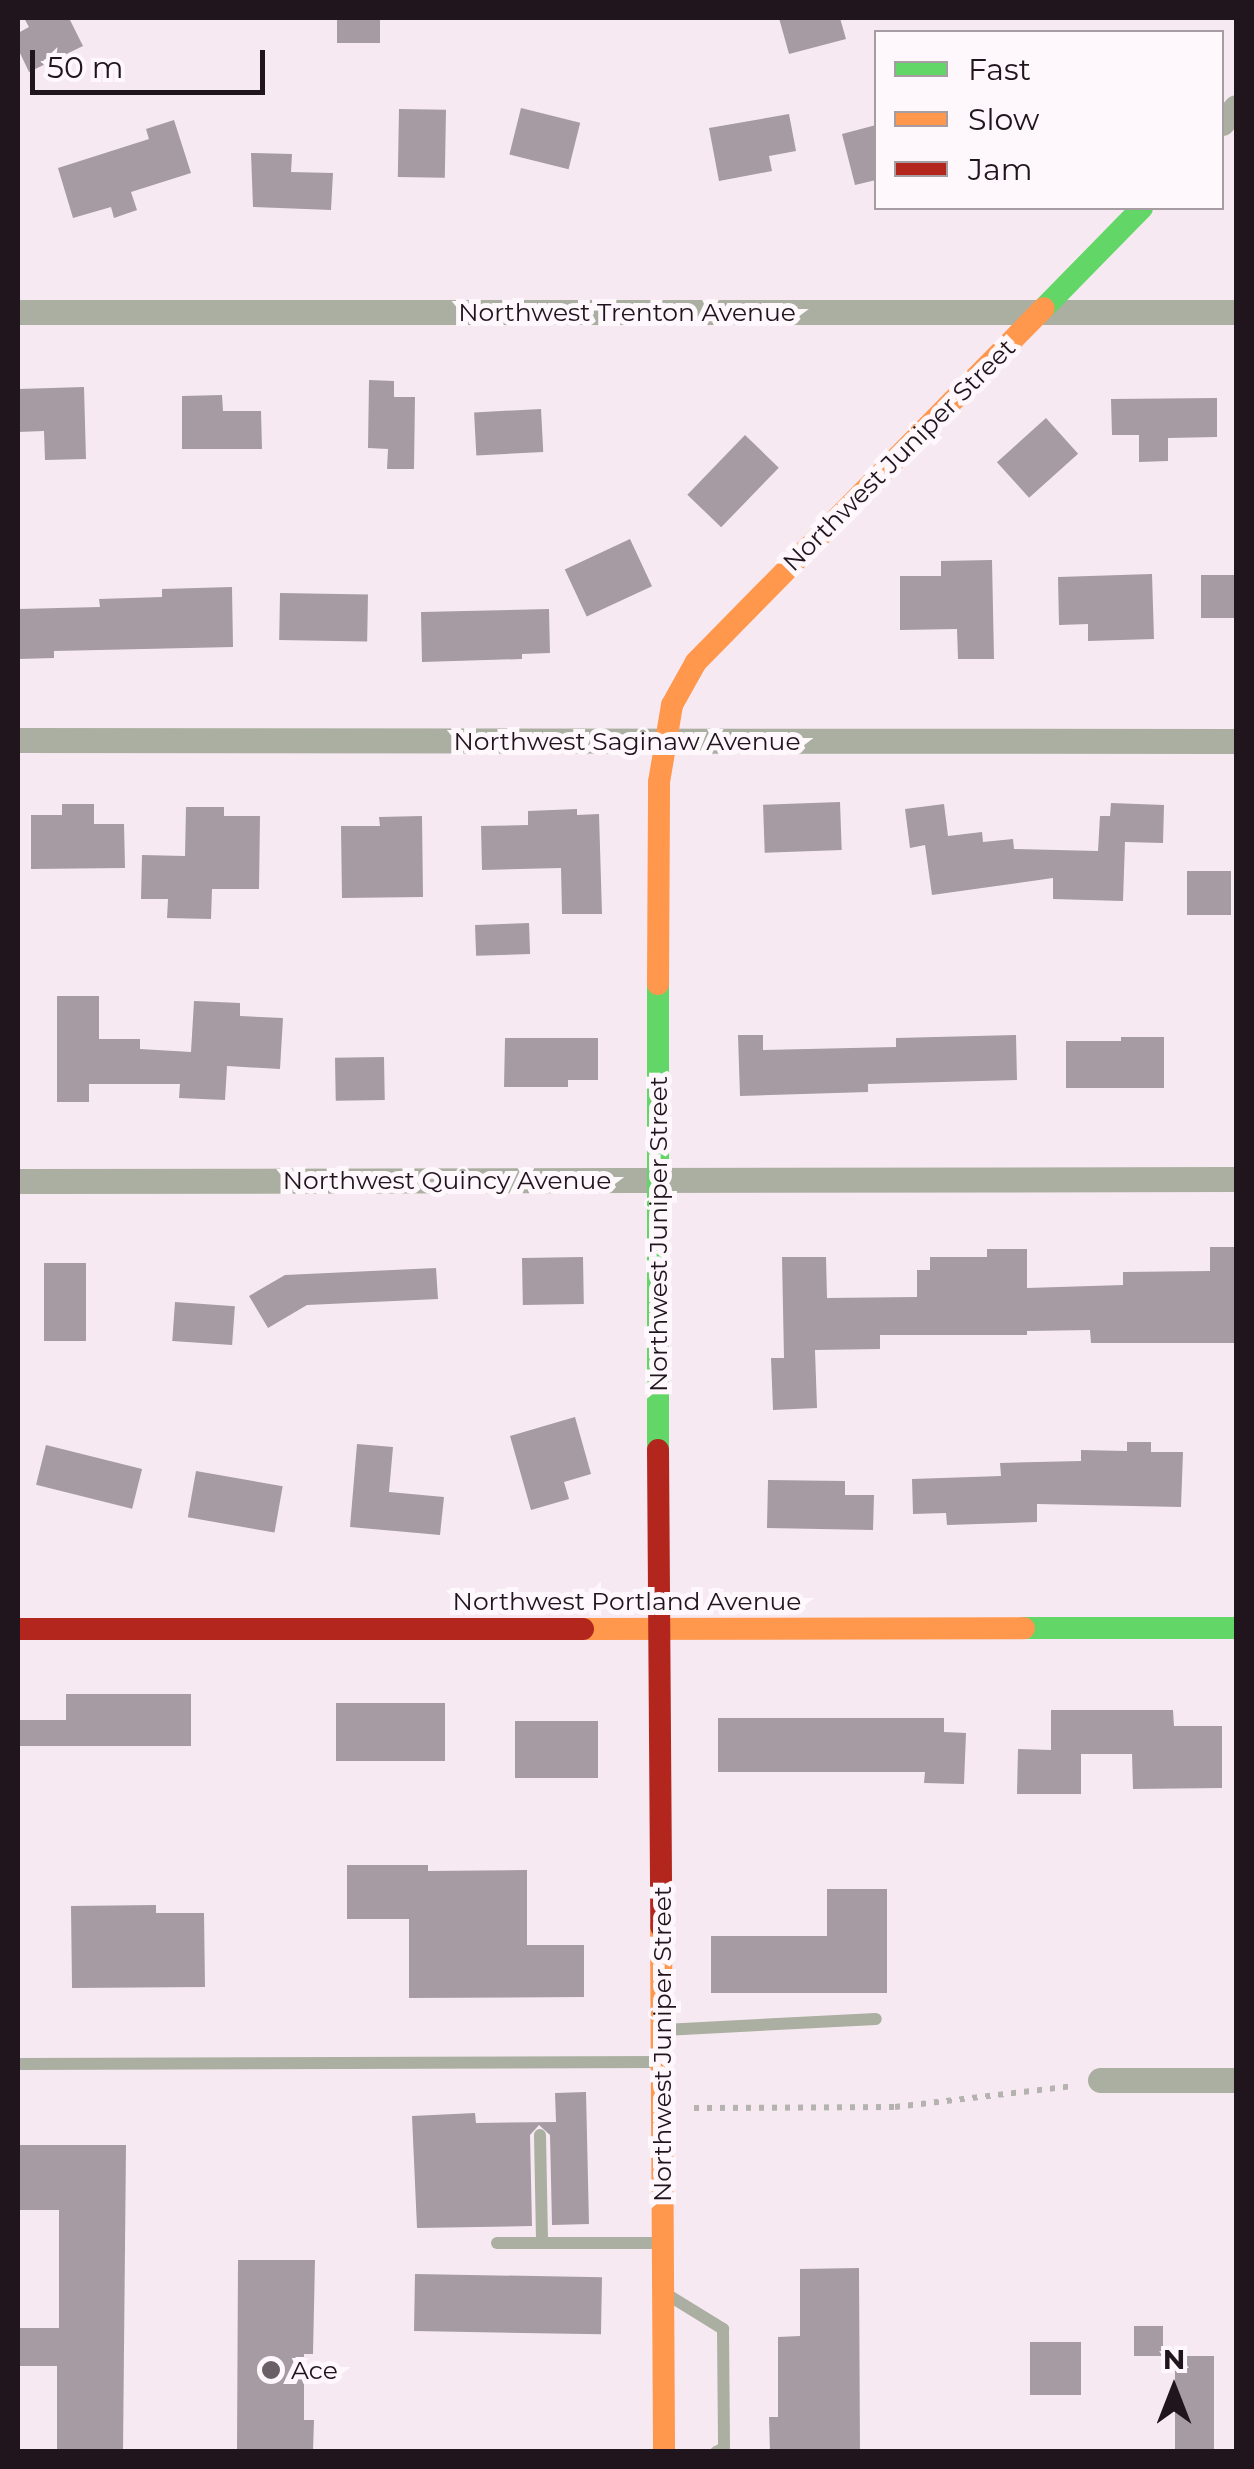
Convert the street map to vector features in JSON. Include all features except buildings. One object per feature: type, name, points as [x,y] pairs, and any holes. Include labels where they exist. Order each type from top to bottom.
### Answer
[{"type":"street","name":"Northwest Juniper Street","points":[[664,2452],[656,1180],[659,782],[664,741],[672,705],[696,662],[748,604],[1044,312],[1140,210]]},
{"type":"street","name":"Northwest Trenton Avenue","points":[[18,312],[1236,312]]},
{"type":"street","name":"Northwest Saginaw Avenue","points":[[18,740],[1236,740]]},
{"type":"street","name":"Northwest Quincy Avenue","points":[[18,1181],[1236,1180]]},
{"type":"street","name":"Northwest Portland Avenue","points":[[18,1629],[1236,1628]]},
{"type":"street","points":[[1100,2080],[1236,2080]]},
{"type":"lane","points":[[662,2030],[876,2019]]},
{"type":"lane","points":[[18,2064],[662,2062]]},
{"type":"lane","points":[[540,2134],[542,2244]]},
{"type":"lane","points":[[497,2244],[663,2244]]},
{"type":"lane","points":[[663,2291],[724,2329],[724,2448],[716,2452]]},
{"type":"path","points":[[662,2107],[896,2107],[1063,2089],[1100,2080]]},
{"type":"traffic: fast","points":[[1044,308],[1140,210]]},
{"type":"traffic: fast","points":[[658,984],[658,1450]]},
{"type":"traffic: fast","points":[[1024,1628],[1236,1628]]},
{"type":"traffic: slow","points":[[658,984],[659,782],[672,705],[696,662],[1044,308]]},
{"type":"traffic: slow","points":[[583,1629],[1024,1628]]},
{"type":"traffic: slow","points":[[661,1927],[664,2452]]},
{"type":"traffic: jam","points":[[658,1450],[661,1927]]},
{"type":"traffic: jam","points":[[18,1629],[583,1629]]},
{"type":"place","name":"Ace","points":[[271,2370]]}]
